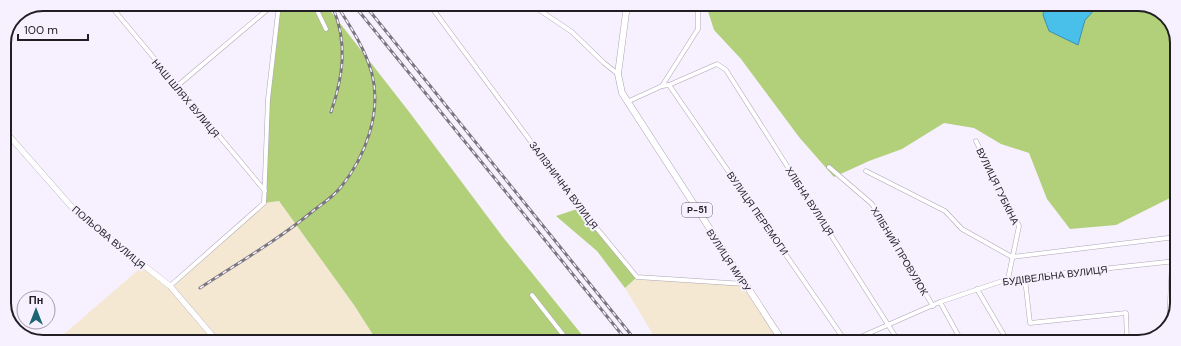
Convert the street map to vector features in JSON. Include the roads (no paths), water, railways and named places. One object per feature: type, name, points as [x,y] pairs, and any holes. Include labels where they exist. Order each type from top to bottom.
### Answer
[{"type":"main road","name":"Р-51","points":[[618,74],[626,11]]},
{"type":"main road","name":"ВУЛИЦЯ МИРУ","points":[[618,74],[622,93],[627,102],[778,335]]},
{"type":"main road","name":"ПОЛЬОВА ВУЛИЦЯ","points":[[11,138],[78,213],[170,286],[212,335]]},
{"type":"street","name":"НАШ ШЛЯХ ВУЛИЦЯ","points":[[115,11],[176,87],[265,191]]},
{"type":"street","points":[[176,87],[266,11]]},
{"type":"street","points":[[170,286],[264,203],[268,99],[278,11]]},
{"type":"street","points":[[317,11],[326,29]]},
{"type":"street","name":"ЗАЛІЗНИЧНА ВУЛИЦЯ","points":[[434,11],[580,208],[637,277],[744,284]]},
{"type":"street","points":[[541,11],[572,32],[604,63],[618,74]]},
{"type":"street","points":[[662,86],[698,29],[698,11]]},
{"type":"street","name":"ХЛІБНА ВУЛИЦЯ","points":[[669,85],[717,64],[726,70],[895,335]]},
{"type":"street","points":[[627,102],[662,86],[669,85]]},
{"type":"street","name":"ВУЛИЦЯ ПЕРЕМОГИ","points":[[669,85],[841,335]]},
{"type":"street","name":"ВУЛИЦЯ ГУБКІНА","points":[[976,141],[1019,226],[1008,279]]},
{"type":"street","name":"ХЛІБНИЙ ПРОВУЛОК","points":[[829,167],[872,204],[933,306]]},
{"type":"street","points":[[866,172],[945,211],[962,228],[1012,257],[1170,238]]},
{"type":"street","name":"БУДІВЕЛЬНА ВУЛИЦЯ","points":[[866,335],[940,302],[1008,279],[1025,279],[1170,261]]},
{"type":"street","points":[[1025,279],[1030,323],[1126,313],[1127,335]]},
{"type":"street","points":[[977,290],[1004,335]]},
{"type":"street","points":[[532,295],[563,335]]},
{"type":"street","name":"ХЛІБНИЙ ПРОВУЛОК","points":[[940,302],[958,335]]},
{"type":"water","points":[[1044,11],[1093,11],[1085,20],[1078,45],[1049,31],[1043,15]]},
{"type":"railway","points":[[331,112],[341,73],[342,60],[341,34],[334,11]]},
{"type":"railway","points":[[200,288],[272,242],[335,194],[350,175],[357,162],[364,148],[373,119],[375,89],[372,74],[365,55],[357,38],[340,11]]},
{"type":"railway","points":[[359,11],[622,335]]},
{"type":"railway","points":[[370,11],[631,335]]}]
